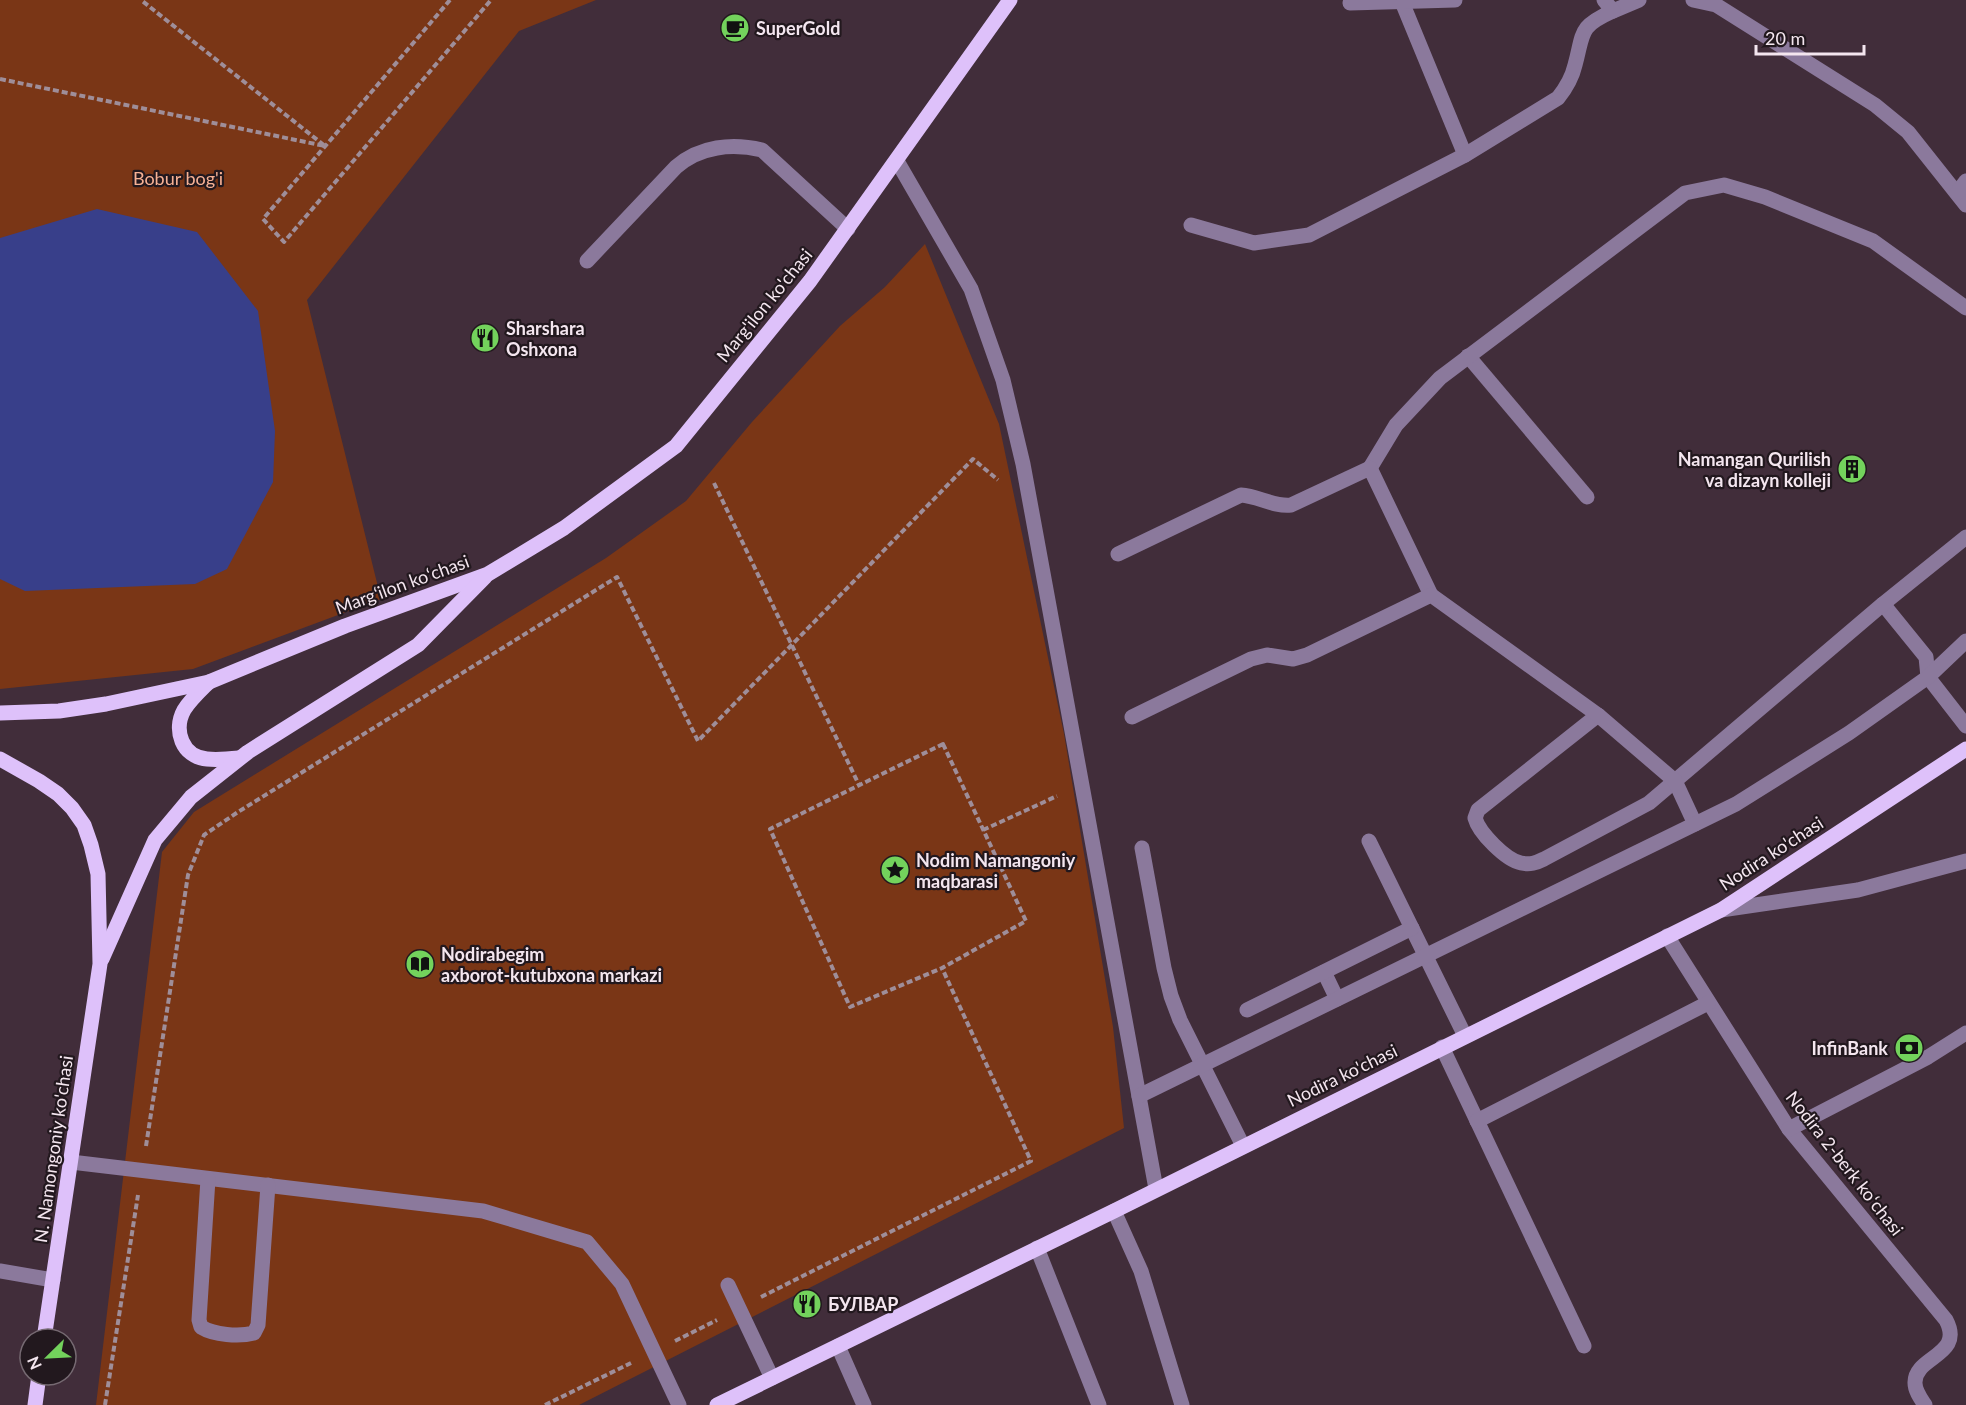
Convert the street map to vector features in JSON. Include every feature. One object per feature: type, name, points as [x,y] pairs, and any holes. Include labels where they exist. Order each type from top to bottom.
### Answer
[{"type":"main road","name":"Marg'ilon ko'chasi","points":[[488,573],[564,528],[676,446],[810,281],[1010,0]]},
{"type":"main road","name":"Margʻilon koʻchasi","points":[[0,713],[59,711],[106,704],[208,682],[345,626],[488,573]]},
{"type":"main road","name":"Margʻilon koʻchasi","points":[[239,758],[418,645],[488,573]]},
{"type":"main road","points":[[208,682],[185,709],[180,720],[179,728],[184,748],[191,754],[205,759],[239,758]]},
{"type":"main road","name":"Nodira ko'chasi","points":[[717,1405],[1721,910],[1966,749]]},
{"type":"main road","points":[[100,964],[155,840],[191,796],[239,758]]},
{"type":"main road","points":[[0,759],[58,794],[84,825],[98,874],[100,964]]},
{"type":"main road","name":"N. Namongoniy ko'chasi","points":[[47,1327],[100,964]]},
{"type":"main road","points":[[35,1405],[37,1387]]},
{"type":"street","points":[[1350,3],[1455,0]]},
{"type":"street","points":[[1191,225],[1254,243],[1309,236],[1465,155],[1558,98],[1568,85],[1580,39],[1587,27],[1609,6],[1639,0]]},
{"type":"street","points":[[1693,0],[1716,5],[1875,105],[1908,132],[1963,193]]},
{"type":"street","points":[[1402,2],[1465,155]]},
{"type":"street","points":[[587,261],[676,166],[688,156],[718,147],[762,150],[848,229]]},
{"type":"street","points":[[897,161],[971,289],[1003,380],[1023,464],[1156,1189]]},
{"type":"street","points":[[1118,554],[1240,495],[1291,506],[1370,468],[1396,425],[1440,378],[1685,193],[1724,185],[1765,197],[1873,242],[1966,308]]},
{"type":"street","points":[[1468,356],[1587,497]]},
{"type":"street","points":[[1370,468],[1431,595],[1598,714],[1675,781],[1695,824]]},
{"type":"street","points":[[1598,714],[1478,810],[1475,818],[1482,833],[1519,863],[1533,865],[1649,802],[1883,604],[1966,537]]},
{"type":"street","points":[[1132,717],[1251,659],[1267,655],[1293,659],[1306,655],[1431,595]]},
{"type":"street","points":[[1883,604],[1926,657],[1928,677],[1966,726]]},
{"type":"street","points":[[1139,1096],[1736,804],[1850,733],[1928,677],[1966,640]]},
{"type":"street","points":[[1369,841],[1466,1036]]},
{"type":"street","points":[[1142,848],[1171,996],[1180,1020],[1243,1146]]},
{"type":"street","points":[[1721,910],[1858,890],[1966,861]]},
{"type":"street","points":[[1247,1010],[1412,928]]},
{"type":"street","name":"Nodira 2-berk koʻchasi","points":[[1666,936],[1789,1129],[1946,1320],[1951,1330],[1951,1339],[1947,1346],[1916,1375],[1914,1385],[1925,1405]]},
{"type":"street","points":[[1324,972],[1337,999]]},
{"type":"street","points":[[1477,1121],[1708,1003]]},
{"type":"street","points":[[1789,1129],[1928,1057],[1966,1033]]},
{"type":"street","points":[[1442,1047],[1584,1346]]},
{"type":"street","points":[[71,1162],[483,1210],[587,1242],[622,1284],[679,1405]]},
{"type":"street","points":[[208,1179],[199,1320],[201,1327],[207,1331],[245,1336],[254,1333],[258,1325],[268,1185]]},
{"type":"street","points":[[1114,1211],[1141,1271],[1182,1405]]},
{"type":"street","points":[[1037,1248],[1099,1405]]},
{"type":"street","points":[[0,1271],[53,1280]]},
{"type":"street","points":[[728,1285],[772,1378]]},
{"type":"street","points":[[838,1346],[864,1405]]},
{"type":"path","points":[[141,0],[326,146]]},
{"type":"path","points":[[450,0],[263,219],[284,242],[491,0]]},
{"type":"path","points":[[0,79],[326,146]]},
{"type":"path","points":[[105,1405],[188,875],[204,835],[617,577],[698,741],[973,459],[1002,483]]},
{"type":"path","points":[[714,483],[859,785]]},
{"type":"path","points":[[943,744],[983,830],[1026,921],[942,968],[850,1007],[770,829],[943,744]]},
{"type":"path","points":[[983,830],[1060,794]]},
{"type":"path","points":[[545,1405],[1031,1161],[942,968]]},
{"type":"green space","name":"Bobur bog'i","points":[[0,0],[596,0],[519,31],[307,300],[381,599],[193,669],[0,689]]},
{"type":"green space","points":[[925,244],[999,424],[1064,734],[1113,1027],[1124,1128],[579,1405],[96,1405],[162,852],[194,812],[606,558],[686,501],[752,422],[840,326],[885,287]]},
{"type":"shaded area","points":[[97,209],[197,232],[258,311],[275,431],[273,482],[227,569],[195,584],[25,591],[0,579],[0,238]]},
{"type":"place","name":"SuperGold","points":[[735,28]]},
{"type":"place","name":"Sharshara Oshxona","points":[[485,338]]},
{"type":"place","name":"Namangan Qurilish va dizayn kolleji","points":[[1852,469]]},
{"type":"place","name":"Nodim Namangoniy maqbarasi","points":[[895,870]]},
{"type":"place","name":"Nodirabegim axborot-kutubxona markazi","points":[[420,964]]},
{"type":"place","name":"InfinBank","points":[[1909,1048]]},
{"type":"place","name":"БУЛВАР","points":[[807,1304]]}]
